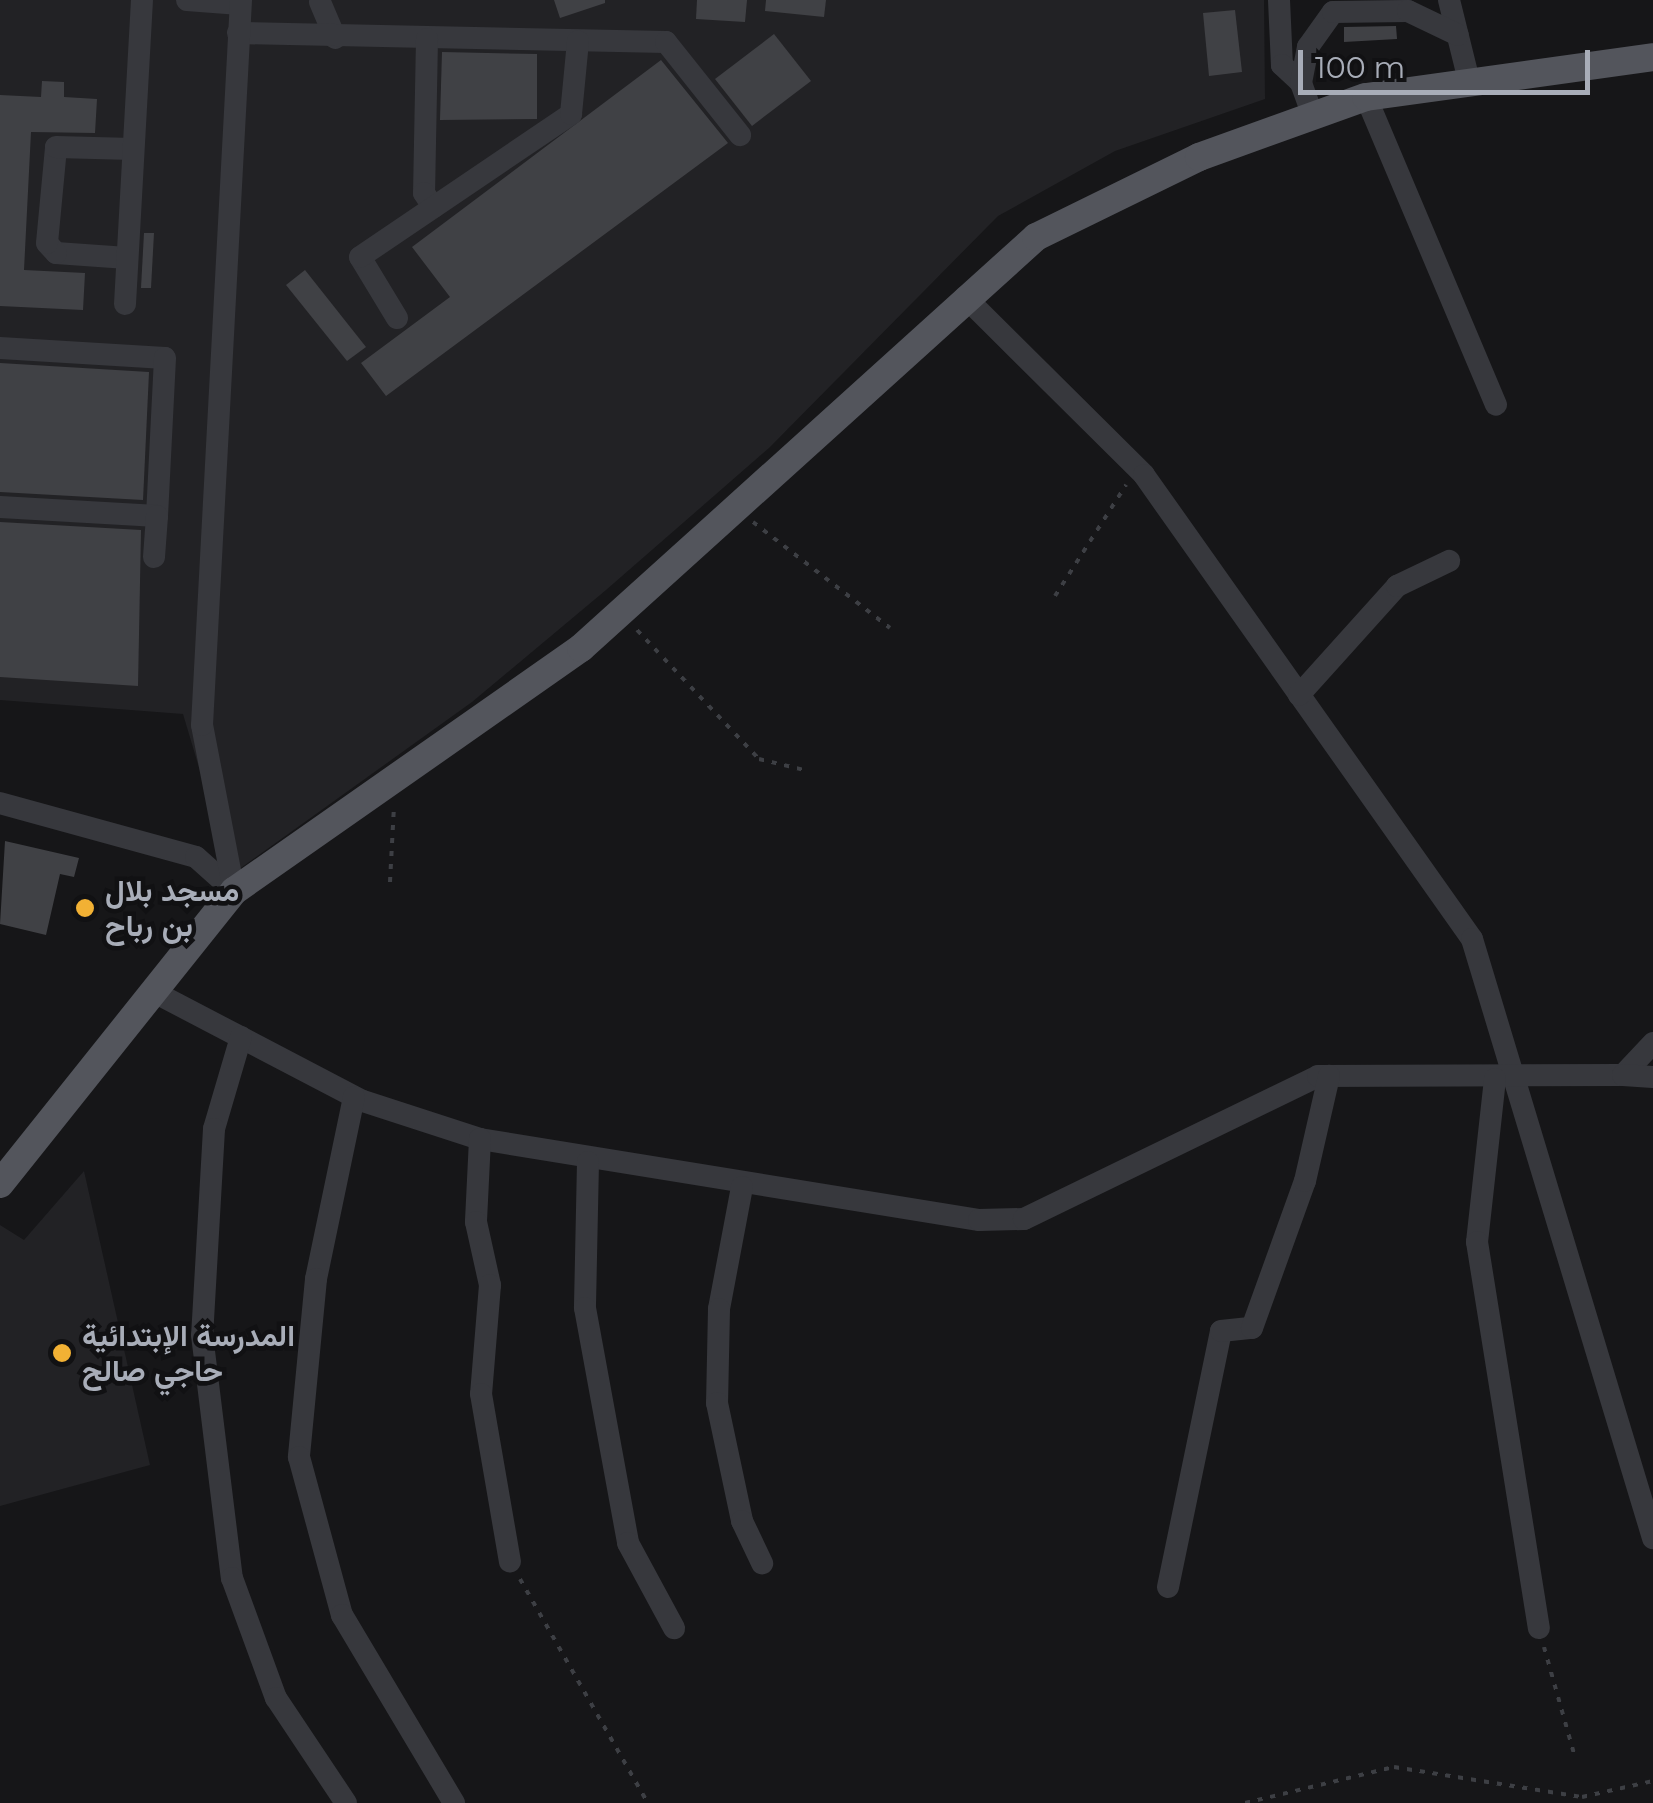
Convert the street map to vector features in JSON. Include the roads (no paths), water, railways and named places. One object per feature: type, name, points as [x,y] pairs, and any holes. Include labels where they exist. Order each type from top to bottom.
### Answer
[{"type":"main road","points":[[0,1184],[234,891],[395,782],[632,601],[965,297],[1097,201],[1366,97],[1468,77],[1653,58]]},
{"type":"street","points":[[125,304],[142,0]]},
{"type":"street","points":[[187,0],[241,2],[202,724],[234,891]]},
{"type":"street","points":[[320,0],[335,38]]},
{"type":"street","points":[[1279,0],[1282,65],[1301,82],[1313,116]]},
{"type":"street","points":[[1449,0],[1468,77]]},
{"type":"street","points":[[1301,82],[1308,47],[1333,12],[1408,11],[1458,34]]},
{"type":"street","points":[[238,34],[578,40],[678,46],[740,135]]},
{"type":"street","points":[[427,39],[424,192],[434,207]]},
{"type":"street","points":[[397,318],[360,256],[571,114],[578,40]]},
{"type":"street","points":[[1366,97],[1496,405]]},
{"type":"street","points":[[127,258],[51,250],[50,190],[56,147],[134,149]]},
{"type":"street","points":[[965,297],[1140,470],[1472,939],[1502,1079],[1653,1538]]},
{"type":"street","points":[[0,348],[165,358],[154,557]]},
{"type":"street","points":[[0,507],[157,516]]},
{"type":"street","points":[[1299,695],[1397,586],[1449,561]]},
{"type":"street","points":[[0,802],[196,856],[234,891]]},
{"type":"street","points":[[156,993],[354,1097],[480,1139],[588,1162],[742,1187],[1024,1219],[1329,1076],[1653,1077]]},
{"type":"street","points":[[240,1037],[214,1128],[202,1335],[232,1578],[276,1698],[346,1803]]},
{"type":"street","points":[[1623,1075],[1653,1043]]},
{"type":"street","points":[[1168,1587],[1221,1331],[1252,1328],[1304,1181],[1329,1076]]},
{"type":"street","points":[[1502,1079],[1477,1242],[1539,1628]]},
{"type":"street","points":[[354,1097],[316,1279],[299,1458],[342,1615],[454,1803]]},
{"type":"street","points":[[480,1139],[476,1222],[490,1285],[480,1394],[510,1562]]},
{"type":"street","points":[[588,1162],[585,1308],[625,1524],[674,1628]]},
{"type":"street","points":[[742,1187],[719,1309],[718,1403],[742,1521],[762,1563]]},
{"type":"place","name":"مسجد بلال بن رباح","points":[[85,908]]},
{"type":"place","name":"المدرسة الإبتدائية حاجي صالح","points":[[62,1353]]}]
